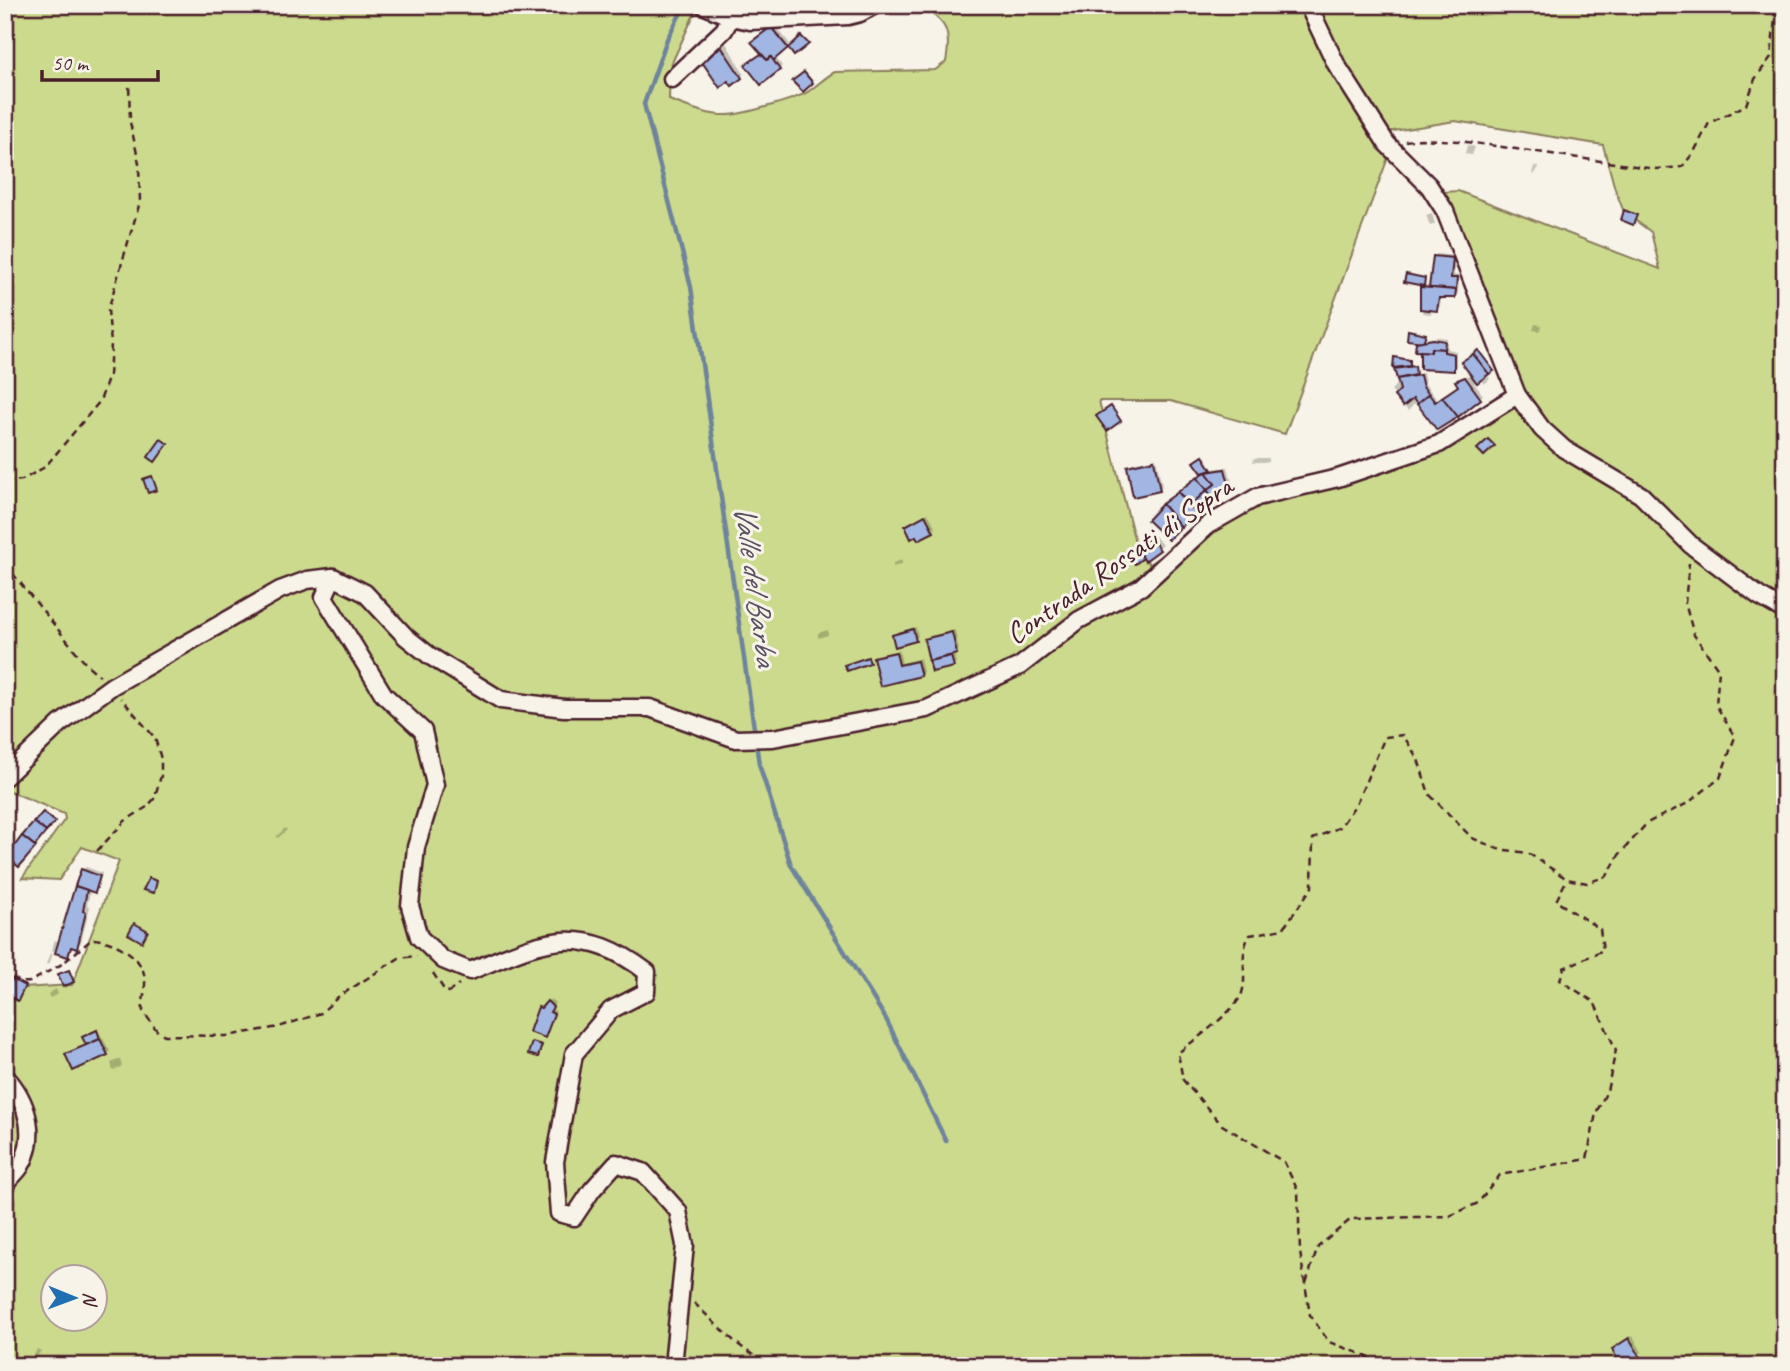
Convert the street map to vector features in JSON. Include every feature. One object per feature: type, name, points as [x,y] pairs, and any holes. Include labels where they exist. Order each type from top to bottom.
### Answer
[{"type":"street","points":[[703,5],[731,17],[750,21],[849,16],[876,5]]},
{"type":"street","points":[[1308,5],[1336,64],[1387,144],[1429,186],[1445,211],[1517,395],[1542,429],[1564,449],[1641,495],[1691,545],[1759,596],[1785,611]]},
{"type":"street","points":[[672,79],[724,30],[731,17]]},
{"type":"street","name":"Contrada Rossati di Sopra","points":[[332,577],[365,593],[406,637],[430,656],[501,700],[564,708],[650,708],[736,739],[774,738],[927,709],[1020,666],[1079,620],[1141,587],[1208,525],[1257,497],[1338,478],[1439,444],[1517,395]]},
{"type":"street","points":[[5,777],[60,724],[112,686],[280,590],[307,580],[332,577],[324,597],[341,628],[384,695],[423,731],[435,785],[416,847],[410,906],[419,937],[443,960],[470,971],[526,948],[566,939],[598,944],[623,954],[647,972],[646,992],[611,1010],[574,1054],[555,1162],[559,1213],[574,1217],[592,1190],[616,1163],[643,1172],[678,1211],[685,1245],[673,1366]]},
{"type":"street","points":[[5,1076],[15,1087],[27,1115],[30,1140],[20,1167],[5,1184]]},
{"type":"path","points":[[1387,144],[1421,139],[1460,141],[1656,169],[1682,167],[1694,152],[1709,123],[1746,105],[1755,79],[1771,57],[1773,5]]},
{"type":"path","points":[[5,482],[22,480],[45,467],[100,401],[109,376],[111,345],[108,310],[140,202],[139,163],[130,122],[129,82]]},
{"type":"path","points":[[1379,1366],[1364,1355],[1329,1342],[1310,1315],[1300,1252],[1298,1191],[1284,1162],[1222,1125],[1183,1080],[1178,1053],[1225,1015],[1242,994],[1244,945],[1250,935],[1283,929],[1312,887],[1313,839],[1340,827],[1351,812],[1385,737],[1404,735],[1418,760],[1429,794],[1472,838],[1498,849],[1528,853],[1567,879],[1587,883],[1607,876],[1619,855],[1647,823],[1688,803],[1720,778],[1735,737],[1716,705],[1719,670],[1694,635],[1685,603],[1691,545]]},
{"type":"path","points":[[1305,1286],[1318,1247],[1351,1219],[1450,1216],[1478,1203],[1500,1175],[1587,1159],[1596,1113],[1607,1091],[1616,1050],[1594,1002],[1560,980],[1564,968],[1603,950],[1600,929],[1556,901],[1567,879]]},
{"type":"path","points":[[5,894],[8,905],[5,928]]},
{"type":"path","points":[[5,968],[10,976],[24,983],[30,982],[62,964],[92,939],[99,939],[120,946],[140,964],[146,983],[143,1011],[158,1032],[165,1035],[227,1036],[279,1027],[321,1013],[338,997],[399,958],[418,956]]},
{"type":"path","points":[[427,963],[440,987],[449,992],[470,971]]},
{"type":"path","points":[[680,1292],[750,1353],[779,1366]]},
{"type":"green space","points":[[5,5],[693,5],[697,8],[670,67],[669,100],[705,112],[727,115],[756,110],[794,98],[809,91],[835,72],[935,70],[946,62],[947,34],[935,16],[918,5],[1785,5],[1785,1366],[5,1366],[5,989],[72,985],[119,861],[82,847],[59,880],[22,878],[65,819],[64,814],[5,789]],"holes":[[[1455,121],[1603,145],[1624,212],[1651,232],[1660,269],[1458,191],[1430,193],[1507,376],[1508,396],[1454,429],[1361,469],[1243,497],[1149,564],[1135,542],[1099,401],[1171,401],[1285,434],[1389,155],[1375,134]]]},
{"type":"building","points":[[771,27],[788,48],[773,61],[771,57],[767,60],[751,42]]},
{"type":"building","points":[[801,36],[809,44],[794,56],[788,48]]},
{"type":"building","points":[[720,45],[742,78],[732,86],[728,81],[720,88],[700,59]]},
{"type":"building","points":[[761,54],[767,60],[771,57],[780,70],[761,85],[745,65]]},
{"type":"building","points":[[804,72],[813,83],[803,92],[792,81]]},
{"type":"building","points":[[1624,210],[1637,215],[1633,225],[1621,220]]},
{"type":"building","points":[[1433,256],[1453,258],[1451,278],[1457,278],[1456,290],[1429,288]]},
{"type":"building","points":[[1406,274],[1425,278],[1424,286],[1404,282]]},
{"type":"building","points":[[1420,287],[1456,290],[1455,298],[1439,298],[1437,311],[1420,309]]},
{"type":"building","points":[[1408,330],[1426,334],[1423,342],[1407,340]]},
{"type":"building","points":[[1433,339],[1445,341],[1444,349],[1415,351],[1416,342]]},
{"type":"building","points":[[1431,348],[1444,349],[1444,352],[1454,354],[1454,371],[1420,369],[1420,351],[1431,352]]},
{"type":"building","points":[[1478,350],[1494,371],[1489,374],[1473,354]]},
{"type":"building","points":[[1473,354],[1489,374],[1477,383],[1461,362]]},
{"type":"building","points":[[1394,357],[1410,360],[1410,366],[1393,368]]},
{"type":"building","points":[[1415,366],[1416,375],[1397,379],[1394,369]]},
{"type":"building","points":[[1420,375],[1423,387],[1429,394],[1417,404],[1413,399],[1403,407],[1394,396],[1400,390],[1397,379]]},
{"type":"building","points":[[1465,377],[1481,399],[1458,417],[1442,397],[1458,386],[1455,381]]},
{"type":"building","points":[[1429,394],[1435,402],[1442,397],[1458,417],[1437,430],[1417,404]]},
{"type":"building","points":[[1111,406],[1121,421],[1107,431],[1096,416]]},
{"type":"building","points":[[161,439],[168,444],[155,462],[148,457]]},
{"type":"building","points":[[1488,439],[1495,446],[1484,456],[1477,449]]},
{"type":"building","points":[[1203,456],[1212,470],[1202,473],[1194,462]]},
{"type":"building","points":[[1154,460],[1160,491],[1133,497],[1127,466]]},
{"type":"building","points":[[1225,469],[1230,488],[1213,498],[1207,490],[1215,484],[1206,472]]},
{"type":"building","points":[[1206,472],[1215,484],[1207,490],[1197,477]]},
{"type":"building","points":[[152,476],[157,490],[148,493],[143,479]]},
{"type":"building","points":[[1197,477],[1207,490],[1190,506],[1178,492]]},
{"type":"building","points":[[1207,490],[1213,498],[1196,513],[1190,506]]},
{"type":"building","points":[[1178,492],[1196,513],[1181,527],[1162,504]]},
{"type":"building","points":[[1162,504],[1181,527],[1168,540],[1147,520]]},
{"type":"building","points":[[925,515],[934,532],[918,540],[916,536],[911,539],[905,526]]},
{"type":"building","points":[[1151,538],[1160,550],[1145,561],[1136,549]]},
{"type":"building","points":[[1136,549],[1143,558],[1135,564],[1128,555]]},
{"type":"building","points":[[913,629],[916,641],[895,647],[892,635]]},
{"type":"building","points":[[952,632],[957,654],[929,661],[924,639]]},
{"type":"building","points":[[896,652],[899,665],[917,661],[921,676],[880,686],[873,657]]},
{"type":"building","points":[[951,656],[954,667],[932,672],[929,661]]},
{"type":"building","points":[[868,657],[870,663],[847,671],[844,665]]},
{"type":"building","points":[[43,812],[55,822],[46,832],[34,822]]},
{"type":"building","points":[[34,822],[46,832],[35,846],[22,836]]},
{"type":"building","points":[[22,836],[36,847],[19,867],[10,860],[13,848]]},
{"type":"building","points":[[81,869],[100,876],[95,893],[75,886]]},
{"type":"building","points":[[149,878],[157,881],[154,893],[143,890]]},
{"type":"building","points":[[75,886],[87,890],[83,911],[86,912],[77,949],[71,947],[68,957],[55,953]]},
{"type":"building","points":[[134,923],[148,931],[142,942],[128,934]]},
{"type":"building","points":[[69,970],[74,982],[63,987],[58,974]]},
{"type":"building","points":[[12,979],[25,986],[18,1001],[5,995]]},
{"type":"building","points":[[547,1001],[553,1007],[550,1012],[554,1014],[545,1038],[529,1032],[538,1007],[541,1008]]},
{"type":"building","points":[[97,1030],[100,1039],[86,1045],[82,1037]]},
{"type":"building","points":[[100,1039],[108,1055],[73,1071],[65,1054]]},
{"type":"building","points":[[532,1042],[542,1045],[538,1057],[528,1054]]},
{"type":"building","points":[[1629,1338],[1640,1356],[1621,1366],[1612,1349]]},
{"type":"waterway","name":"Valle del Barba","points":[[685,5],[667,39],[644,104],[691,287],[755,735]]},
{"type":"waterway","name":"Valle del Barba","points":[[756,743],[759,764],[791,865],[886,1019],[946,1141]]}]
